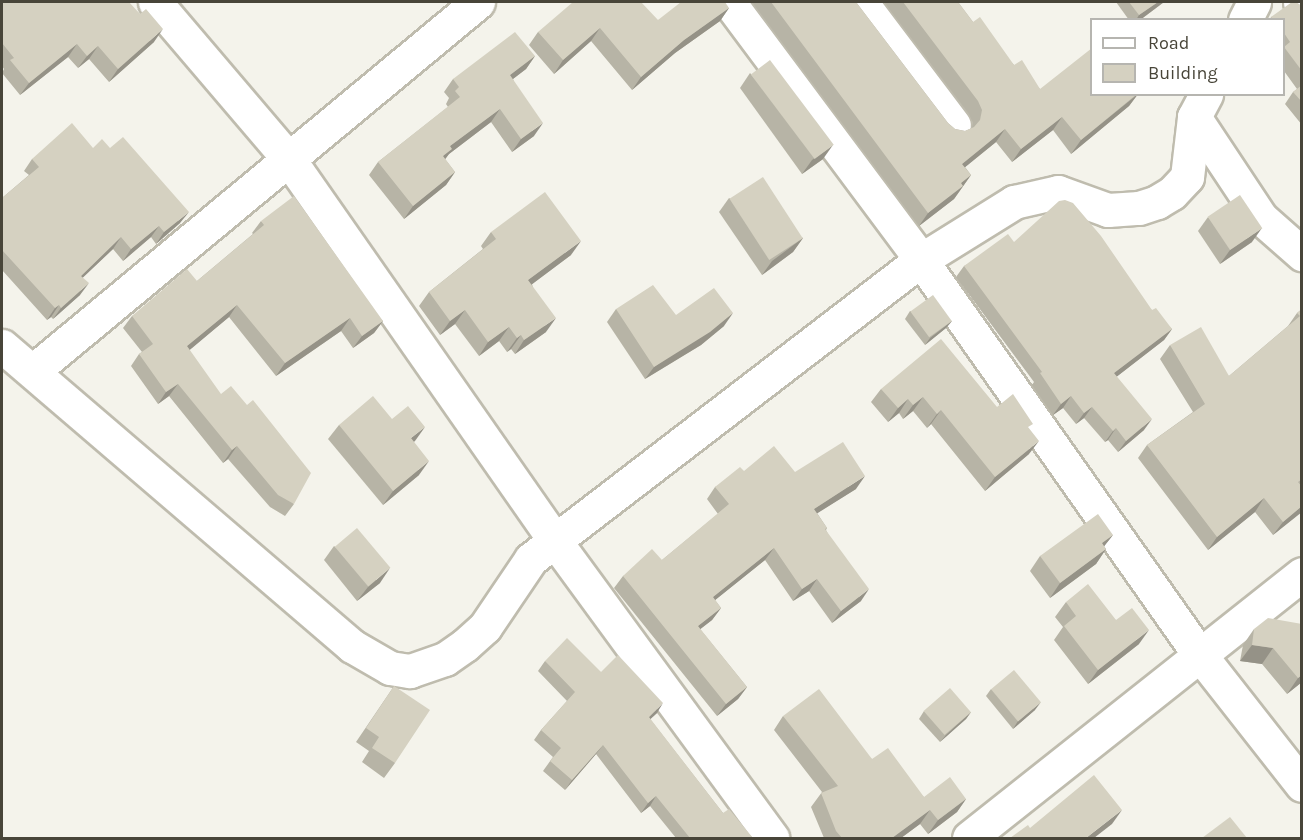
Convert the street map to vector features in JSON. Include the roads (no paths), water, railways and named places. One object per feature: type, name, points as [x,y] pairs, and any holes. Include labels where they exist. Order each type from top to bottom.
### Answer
[{"type":"street","points":[[155,2],[288,158],[555,541],[772,838]]},
{"type":"street","points":[[33,371],[478,2]]},
{"type":"street","points":[[729,2],[921,260],[1200,654],[1302,785]]},
{"type":"street","points":[[861,2],[954,125]]},
{"type":"street","points":[[1246,18],[1254,2]]},
{"type":"street","points":[[2,346],[352,646],[390,668],[410,671],[445,659],[465,645],[485,627],[531,560],[921,260],[1014,202],[1058,192],[1108,210],[1139,208],[1157,202],[1172,193],[1187,177],[1200,106]]},
{"type":"street","points":[[1200,106],[1261,218],[1302,254]]},
{"type":"street","points":[[969,838],[1302,574]]}]
